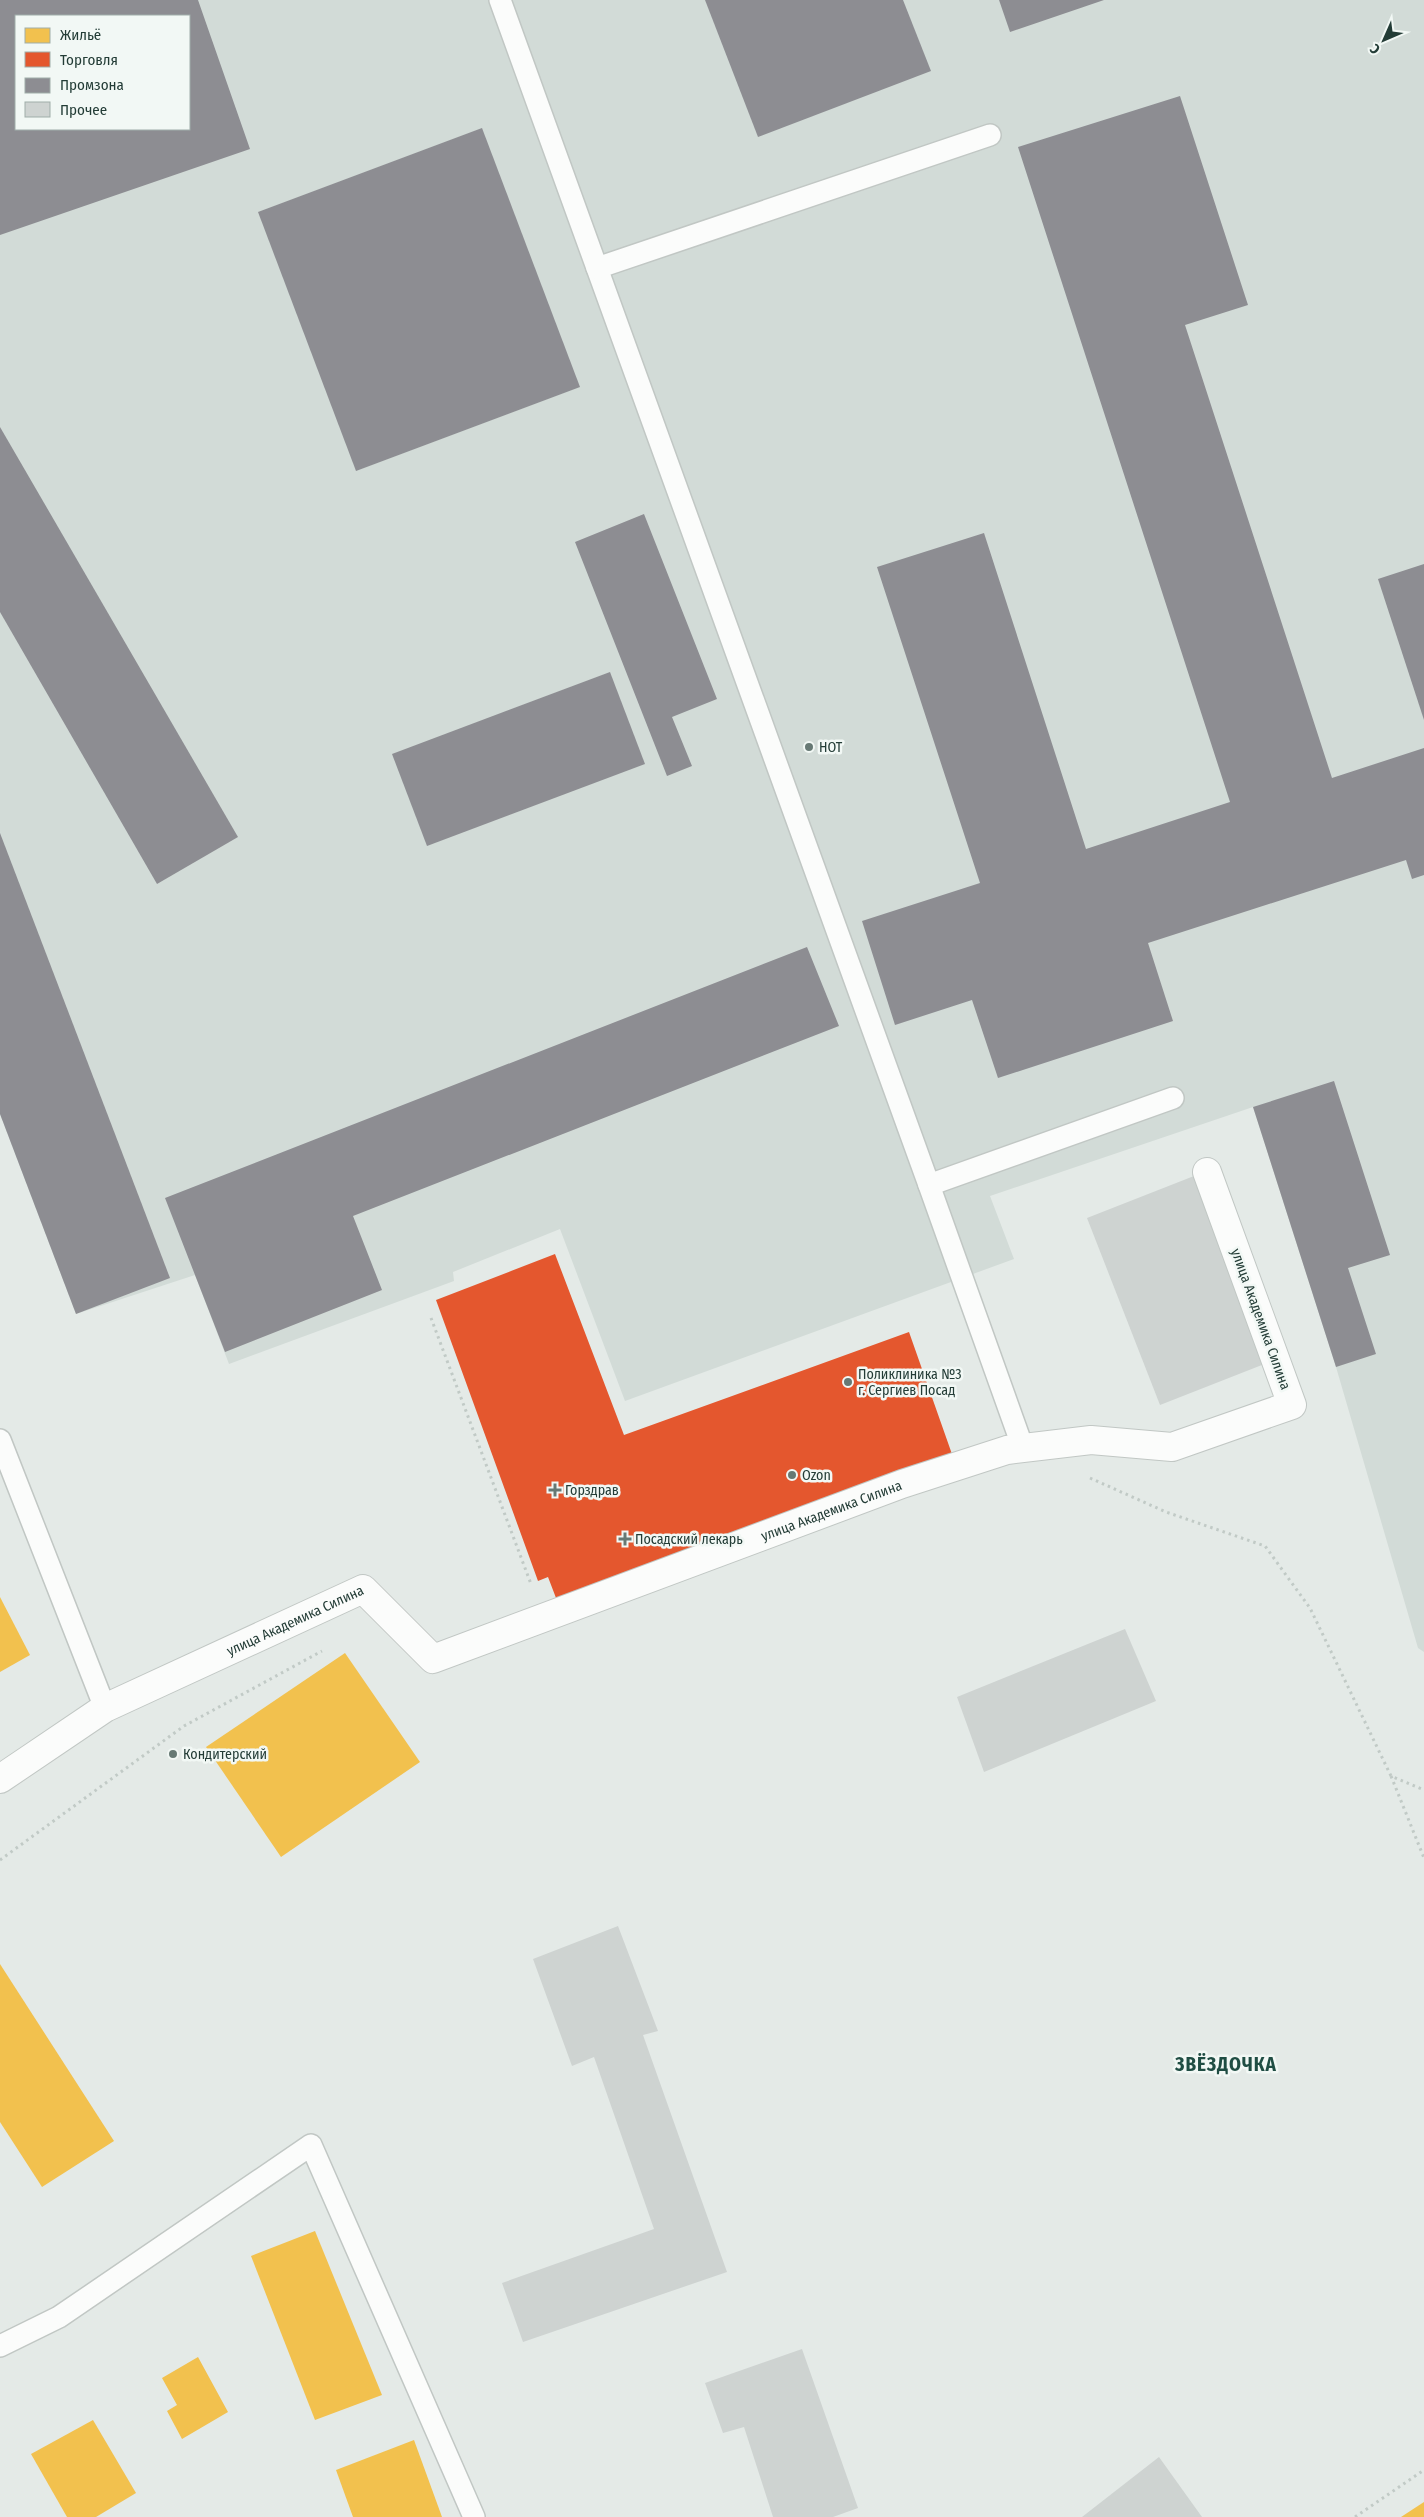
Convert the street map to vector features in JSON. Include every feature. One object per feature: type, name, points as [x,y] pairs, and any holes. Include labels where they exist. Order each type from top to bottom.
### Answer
[{"type":"street","name":"улица Академика Силина","points":[[0,1779],[105,1708],[363,1589],[433,1660],[902,1484],[1007,1450],[1091,1440],[1172,1447],[1292,1405],[1207,1172]]},
{"type":"lane","points":[[500,0],[1023,1448]]},
{"type":"lane","points":[[597,268],[990,135]]},
{"type":"lane","points":[[929,1185],[1173,1098]]},
{"type":"lane","points":[[0,1440],[105,1708]]},
{"type":"lane","points":[[0,2346],[59,2317],[311,2145],[474,2517]]},
{"type":"path","points":[[431,1318],[533,1590]]},
{"type":"path","points":[[1088,1477],[1166,1512],[1265,1546],[1310,1608],[1391,1776],[1424,1858]]},
{"type":"path","points":[[0,1860],[184,1726],[329,1647]]},
{"type":"path","points":[[1391,1776],[1424,1790]]},
{"type":"path","points":[[1355,2517],[1424,2470]]},
{"type":"shaded area","points":[[0,0],[1424,0],[1424,1652],[1418,1648],[1336,1367],[1253,1107],[990,1196],[1014,1259],[625,1401],[560,1229],[453,1272],[454,1281],[229,1364],[195,1275],[76,1314],[0,1114]]},
{"type":"building: Жильё","points":[[0,1597],[30,1655],[0,1672]]},
{"type":"building: Жильё","points":[[345,1653],[420,1762],[281,1857],[206,1747]]},
{"type":"building: Жильё","points":[[0,1964],[114,2141],[42,2187],[0,2122]]},
{"type":"building: Жильё","points":[[315,2231],[382,2395],[315,2420],[251,2256]]},
{"type":"building: Жильё","points":[[198,2357],[228,2412],[182,2439],[167,2411],[177,2405],[162,2378]]},
{"type":"building: Жильё","points":[[93,2420],[136,2493],[96,2517],[67,2517],[31,2454]]},
{"type":"building: Жильё","points":[[414,2440],[442,2517],[353,2517],[336,2470]]},
{"type":"building: Жильё","points":[[1424,2502],[1424,2517],[1401,2517]]},
{"type":"building: Торговля","name":"Поликлиника №3 г. Сергиев Посад","points":[[555,1254],[624,1435],[909,1332],[953,1457],[561,1611],[548,1577],[538,1581],[436,1300]]},
{"type":"building: Промзона","points":[[0,0],[198,0],[250,149],[0,235]]},
{"type":"building: Промзона","points":[[705,0],[903,0],[931,71],[758,137]]},
{"type":"building: Промзона","points":[[999,0],[1104,0],[1010,32]]},
{"type":"building: Промзона","points":[[1180,96],[1248,305],[1185,325],[1332,778],[1424,748],[1424,875],[1412,879],[1406,860],[1148,943],[1173,1021],[998,1078],[972,1000],[895,1025],[862,921],[980,883],[877,567],[984,533],[1086,849],[1230,802],[1018,147]]},
{"type":"building: Промзона","points":[[482,128],[580,387],[356,471],[258,212]]},
{"type":"building: Промзона","points":[[0,427],[238,837],[157,884],[0,612]]},
{"type":"building: Промзона","points":[[644,514],[717,699],[672,717],[692,766],[667,776],[575,542]]},
{"type":"building: Промзона","points":[[1424,564],[1424,720],[1378,579]]},
{"type":"building: Промзона","points":[[610,672],[645,764],[427,846],[392,754]]},
{"type":"building: Промзона","points":[[0,833],[170,1278],[76,1314],[0,1114]]},
{"type":"building: Промзона","points":[[807,947],[839,1026],[353,1216],[382,1290],[225,1352],[165,1198]]},
{"type":"building: Промзона","points":[[1334,1081],[1390,1255],[1348,1268],[1376,1354],[1336,1367],[1253,1107]]},
{"type":"building: Прочее","points":[[1194,1176],[1267,1363],[1160,1405],[1087,1218]]},
{"type":"building: Прочее","points":[[1125,1629],[1156,1701],[984,1772],[957,1697]]},
{"type":"building: Прочее","points":[[618,1926],[658,2031],[643,2035],[727,2272],[523,2342],[502,2283],[654,2229],[594,2057],[572,2066],[533,1959]]},
{"type":"building: Прочее","points":[[802,2349],[858,2508],[833,2517],[773,2517],[744,2427],[723,2433],[705,2383]]},
{"type":"building: Прочее","points":[[1159,2457],[1202,2517],[1082,2517]]},
{"type":"place","name":"НОТ","points":[[809,747]]},
{"type":"place","name":"Поликлиника №3 г. Сергиев Посад","points":[[848,1382]]},
{"type":"place","name":"Ozon","points":[[792,1475]]},
{"type":"place","name":"Горздрав","points":[[555,1490]]},
{"type":"place","name":"Посадский лекарь","points":[[625,1539]]},
{"type":"place","name":"Кондитерский","points":[[173,1754]]},
{"type":"district","name":"ЗВЁЗДОЧКА","points":[[1226,2064]]}]
